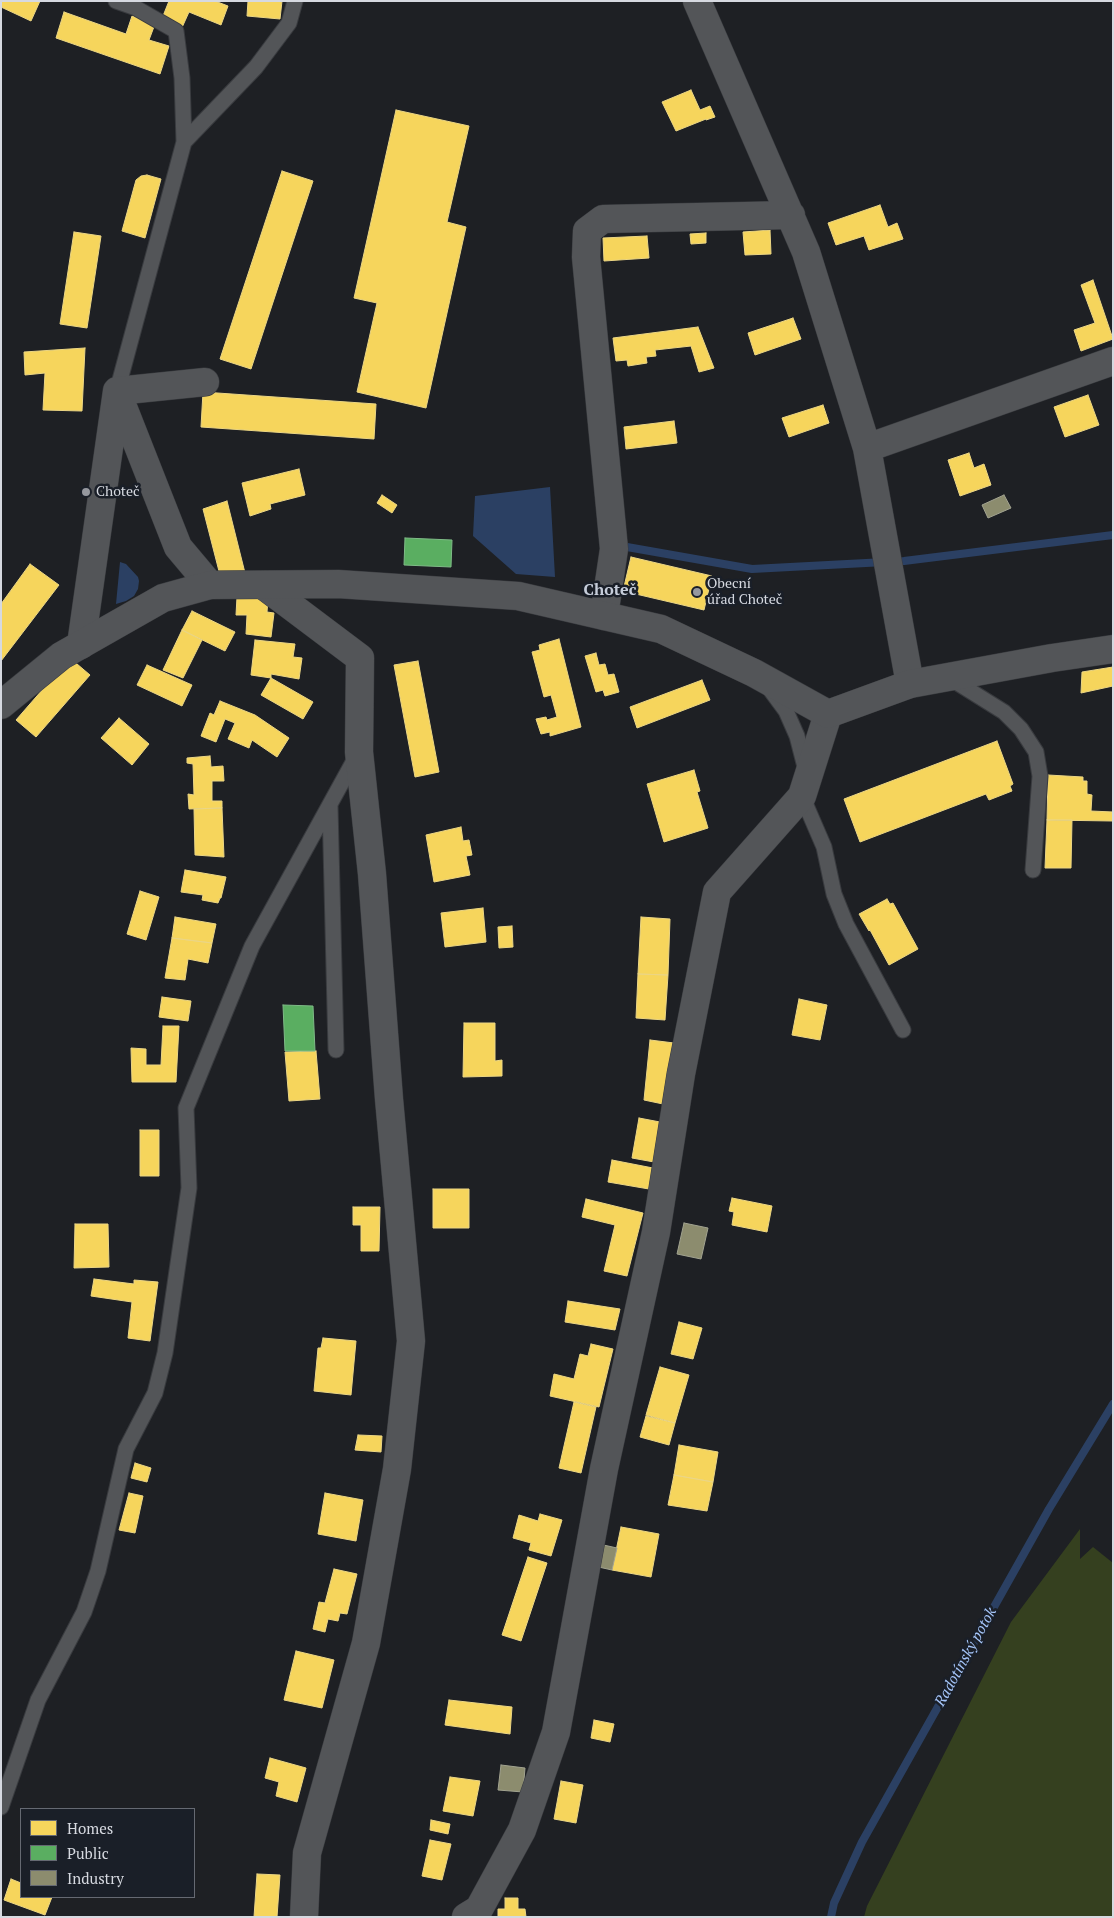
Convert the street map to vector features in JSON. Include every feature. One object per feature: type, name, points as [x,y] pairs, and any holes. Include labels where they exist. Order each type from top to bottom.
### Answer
[{"type":"street","points":[[697,1],[806,252],[867,448],[910,684]]},
{"type":"street","points":[[604,616],[614,549],[586,257],[587,231],[603,220],[790,215]]},
{"type":"street","points":[[867,448],[1113,361]]},
{"type":"street","points":[[117,391],[205,382]]},
{"type":"street","points":[[117,391],[178,547],[210,585]]},
{"type":"street","points":[[81,645],[117,391]]},
{"type":"street","points":[[1,706],[62,656],[164,598],[210,585],[338,584],[518,596],[662,629],[754,673],[828,714],[910,684],[1113,649]]},
{"type":"street","points":[[263,585],[360,658],[359,752],[372,874],[389,1099],[411,1341],[397,1469],[366,1643],[307,1853],[304,1917]]},
{"type":"street","points":[[474,1914],[522,1830],[556,1732],[604,1469],[656,1232],[681,1074],[717,892],[805,789],[828,714]]},
{"type":"lane","points":[[116,1],[136,8],[176,31],[182,78],[184,142],[117,391]]},
{"type":"lane","points":[[184,142],[256,67],[289,23],[295,1]]},
{"type":"lane","points":[[754,673],[767,685],[786,711],[797,736],[805,762],[805,789],[824,847],[834,894],[846,924],[903,1030]]},
{"type":"lane","points":[[948,677],[1004,712],[1021,729],[1036,752],[1040,776],[1033,870]]},
{"type":"lane","points":[[1,1807],[38,1700],[84,1612],[98,1572],[126,1450],[155,1393],[165,1353],[189,1188],[186,1108],[252,946],[359,752]]},
{"type":"lane","points":[[330,805],[336,1050]]},
{"type":"green space","points":[[1080,1529],[1080,1559],[1093,1547],[1113,1563],[1113,1917],[864,1917],[867,1906],[1011,1622]]},
{"type":"water","points":[[550,487],[555,577],[516,574],[473,536],[475,496]]},
{"type":"water","points":[[120,562],[126,564],[138,577],[139,581],[138,589],[134,596],[116,604]]},
{"type":"building: Homes","points":[[1,1],[40,1],[31,21],[1,7]]},
{"type":"building: Homes","points":[[169,1],[215,1],[228,6],[221,25],[189,12],[180,32],[163,16]]},
{"type":"building: Homes","points":[[248,1],[282,1],[280,19],[247,16]]},
{"type":"building: Homes","points":[[64,12],[126,34],[132,16],[155,24],[149,40],[169,46],[160,74],[56,38]]},
{"type":"building: Homes","points":[[691,90],[700,110],[710,106],[715,117],[676,131],[662,102]]},
{"type":"building: Homes","points":[[396,110],[469,126],[447,222],[466,227],[426,408],[357,392],[377,303],[354,298]]},
{"type":"building: Homes","points":[[282,171],[313,181],[251,369],[220,359]]},
{"type":"building: Homes","points":[[147,175],[161,179],[145,238],[122,231],[136,180],[141,176]]},
{"type":"building: Homes","points":[[880,205],[888,227],[897,223],[903,239],[869,250],[864,236],[836,245],[828,223]]},
{"type":"building: Homes","points":[[770,230],[771,254],[745,255],[743,232]]},
{"type":"building: Homes","points":[[74,232],[101,236],[87,328],[60,324]]},
{"type":"building: Homes","points":[[706,233],[706,243],[691,244],[690,234]]},
{"type":"building: Homes","points":[[647,236],[649,258],[604,261],[603,238]]},
{"type":"building: Homes","points":[[1093,280],[1113,339],[1081,351],[1074,330],[1095,323],[1081,285]]},
{"type":"building: Homes","points":[[793,318],[801,339],[755,355],[748,333]]},
{"type":"building: Homes","points":[[698,327],[714,368],[699,372],[691,346],[655,350],[656,356],[646,357],[647,363],[628,366],[627,360],[616,361],[613,338]]},
{"type":"building: Homes","points":[[85,348],[82,411],[43,410],[45,373],[25,375],[24,352]]},
{"type":"building: Homes","points":[[203,392],[376,404],[374,439],[201,427]]},
{"type":"building: Homes","points":[[1088,395],[1099,425],[1065,437],[1054,407]]},
{"type":"building: Homes","points":[[823,405],[829,423],[789,437],[782,418]]},
{"type":"building: Homes","points":[[674,421],[677,443],[626,449],[624,427]]},
{"type":"building: Homes","points":[[969,453],[974,468],[984,464],[991,485],[960,496],[948,460]]},
{"type":"building: Homes","points":[[299,469],[305,495],[270,504],[271,509],[250,516],[242,483]]},
{"type":"building: Homes","points":[[382,495],[397,505],[392,513],[377,503]]},
{"type":"building: Homes","points":[[227,501],[245,573],[221,579],[203,509]]},
{"type":"building: Homes","points":[[631,557],[712,576],[704,610],[623,591]]},
{"type":"building: Homes","points":[[30,564],[59,585],[1,661],[1,604]]},
{"type":"building: Homes","points":[[237,597],[268,599],[267,612],[274,613],[271,637],[246,634],[247,615],[236,615]]},
{"type":"building: Homes","points":[[192,611],[235,632],[225,651],[182,630]]},
{"type":"building: Homes","points":[[182,630],[202,640],[183,678],[163,670]]},
{"type":"building: Homes","points":[[559,639],[581,727],[550,736],[550,732],[541,734],[536,719],[546,717],[547,720],[557,717],[551,695],[544,697],[532,652],[540,650],[539,645]]},
{"type":"building: Homes","points":[[255,640],[295,644],[293,657],[302,658],[299,679],[271,674],[271,678],[251,675]]},
{"type":"building: Homes","points":[[596,653],[599,665],[605,664],[608,675],[614,674],[619,692],[605,696],[603,690],[596,692],[585,656]]},
{"type":"building: Homes","points":[[70,658],[90,675],[36,737],[16,720]]},
{"type":"building: Homes","points":[[418,661],[439,772],[415,777],[394,665]]},
{"type":"building: Homes","points":[[147,665],[192,685],[182,706],[137,685]]},
{"type":"building: Homes","points":[[1113,667],[1113,686],[1081,693],[1082,672]]},
{"type":"building: Homes","points":[[271,678],[313,702],[303,719],[261,695]]},
{"type":"building: Homes","points":[[702,680],[710,700],[637,728],[630,707]]},
{"type":"building: Homes","points":[[220,701],[255,715],[289,738],[277,757],[252,740],[249,748],[228,739],[235,723],[225,719],[216,742],[201,736],[210,713],[214,715]]},
{"type":"building: Homes","points":[[119,718],[149,744],[132,765],[101,738]]},
{"type":"building: Homes","points":[[997,741],[1013,784],[1010,786],[1012,791],[989,800],[986,794],[860,842],[844,799]]},
{"type":"building: Homes","points":[[210,756],[211,767],[223,766],[224,781],[212,781],[212,801],[222,801],[222,808],[189,809],[188,794],[194,795],[193,764],[187,763],[187,758]]},
{"type":"building: Homes","points":[[694,770],[700,791],[697,792],[708,828],[664,842],[647,784]]},
{"type":"building: Homes","points":[[1048,775],[1083,777],[1083,781],[1087,781],[1087,794],[1092,795],[1091,811],[1113,812],[1113,821],[1047,820]]},
{"type":"building: Homes","points":[[222,808],[224,857],[195,855],[194,809]]},
{"type":"building: Homes","points":[[1047,820],[1072,820],[1071,868],[1045,868]]},
{"type":"building: Homes","points":[[461,827],[463,841],[469,840],[472,855],[466,856],[470,875],[434,882],[426,835]]},
{"type":"building: Homes","points":[[185,870],[226,877],[218,903],[202,900],[203,895],[181,892]]},
{"type":"building: Homes","points":[[140,891],[159,897],[146,940],[127,934]]},
{"type":"building: Homes","points":[[887,899],[890,904],[893,903],[918,949],[889,965],[859,914]]},
{"type":"building: Homes","points":[[483,908],[486,942],[445,947],[441,913]]},
{"type":"building: Homes","points":[[175,917],[216,924],[212,943],[172,938]]},
{"type":"building: Homes","points":[[641,917],[670,919],[668,975],[638,974]]},
{"type":"building: Homes","points":[[512,926],[513,947],[499,948],[498,927]]},
{"type":"building: Homes","points":[[172,938],[212,943],[208,963],[188,959],[185,980],[165,978]]},
{"type":"building: Homes","points":[[638,974],[668,975],[665,1020],[636,1018]]},
{"type":"building: Homes","points":[[162,997],[191,1001],[188,1021],[159,1017]]},
{"type":"building: Homes","points":[[799,999],[827,1005],[820,1040],[792,1035]]},
{"type":"building: Homes","points":[[464,1023],[495,1023],[495,1061],[502,1060],[502,1076],[463,1077]]},
{"type":"building: Homes","points":[[163,1026],[179,1026],[176,1082],[132,1082],[131,1048],[146,1049],[146,1065],[161,1065]]},
{"type":"building: Homes","points":[[650,1040],[674,1043],[663,1104],[644,1100]]},
{"type":"building: Homes","points":[[316,1051],[320,1099],[289,1101],[285,1052]]},
{"type":"building: Homes","points":[[639,1118],[660,1122],[654,1162],[632,1158]]},
{"type":"building: Homes","points":[[140,1130],[159,1130],[159,1176],[140,1176]]},
{"type":"building: Homes","points":[[612,1160],[653,1168],[649,1189],[608,1182]]},
{"type":"building: Homes","points":[[433,1189],[469,1189],[469,1228],[433,1228]]},
{"type":"building: Homes","points":[[732,1198],[772,1206],[767,1232],[732,1225],[734,1212],[729,1211]]},
{"type":"building: Homes","points":[[586,1199],[643,1213],[627,1276],[604,1271],[615,1225],[582,1217]]},
{"type":"building: Homes","points":[[353,1207],[380,1207],[379,1251],[361,1251],[361,1225],[353,1225]]},
{"type":"building: Homes","points":[[75,1224],[108,1224],[109,1267],[74,1268]]},
{"type":"building: Homes","points":[[94,1279],[134,1284],[134,1280],[158,1282],[150,1341],[128,1338],[132,1302],[91,1296]]},
{"type":"building: Homes","points":[[568,1301],[620,1309],[615,1330],[565,1322]]},
{"type":"building: Homes","points":[[679,1322],[702,1328],[693,1359],[671,1354]]},
{"type":"building: Homes","points":[[323,1338],[356,1341],[351,1395],[314,1391],[318,1348],[321,1348]]},
{"type":"building: Homes","points":[[591,1344],[613,1349],[599,1407],[550,1396],[554,1374],[574,1379],[580,1354],[588,1356]]},
{"type":"building: Homes","points":[[660,1367],[689,1375],[675,1423],[646,1415]]},
{"type":"building: Homes","points":[[574,1402],[596,1407],[581,1473],[559,1468]]},
{"type":"building: Homes","points":[[646,1416],[675,1423],[669,1445],[640,1437]]},
{"type":"building: Homes","points":[[358,1435],[382,1436],[381,1452],[355,1450]]},
{"type":"building: Homes","points":[[679,1445],[718,1452],[713,1482],[674,1475]]},
{"type":"building: Homes","points":[[135,1463],[151,1468],[147,1482],[131,1478]]},
{"type":"building: Homes","points":[[674,1475],[713,1482],[707,1511],[668,1505]]},
{"type":"building: Homes","points":[[129,1493],[143,1496],[135,1533],[119,1530]]},
{"type":"building: Homes","points":[[325,1493],[363,1500],[356,1541],[318,1534]]},
{"type":"building: Homes","points":[[540,1514],[562,1520],[551,1556],[529,1550],[531,1543],[513,1538],[519,1515],[538,1521]]},
{"type":"building: Homes","points":[[621,1527],[659,1534],[651,1577],[612,1570]]},
{"type":"building: Homes","points":[[528,1557],[547,1563],[521,1641],[502,1635]]},
{"type":"building: Homes","points":[[334,1569],[357,1574],[347,1614],[340,1613],[338,1621],[328,1619],[325,1632],[313,1629],[319,1602],[325,1603]]},
{"type":"building: Homes","points":[[296,1651],[334,1660],[322,1708],[284,1700]]},
{"type":"building: Homes","points":[[449,1700],[512,1707],[510,1734],[445,1725]]},
{"type":"building: Homes","points":[[594,1720],[614,1724],[610,1742],[591,1738]]},
{"type":"building: Homes","points":[[270,1758],[306,1768],[297,1802],[276,1796],[279,1782],[265,1778]]},
{"type":"building: Homes","points":[[450,1777],[480,1781],[473,1816],[443,1811]]},
{"type":"building: Homes","points":[[561,1781],[583,1785],[576,1823],[554,1819]]},
{"type":"building: Homes","points":[[431,1820],[450,1824],[448,1834],[430,1830]]},
{"type":"building: Homes","points":[[430,1840],[451,1844],[442,1880],[422,1876]]},
{"type":"building: Homes","points":[[257,1874],[280,1875],[277,1917],[254,1917]]},
{"type":"building: Homes","points":[[11,1879],[20,1883],[20,1898],[52,1898],[45,1915],[4,1900]]},
{"type":"building: Homes","points":[[505,1898],[518,1898],[518,1909],[525,1909],[526,1917],[498,1917],[498,1909],[505,1909]]},
{"type":"building: Public","points":[[405,538],[452,540],[451,567],[404,565]]},
{"type":"building: Public","points":[[283,1005],[313,1006],[315,1051],[285,1051]]},
{"type":"building: Industry","points":[[1004,495],[1011,508],[988,518],[982,505]]},
{"type":"building: Industry","points":[[684,1223],[708,1228],[701,1259],[677,1254]]},
{"type":"building: Industry","points":[[599,1544],[617,1548],[612,1570],[594,1566]]},
{"type":"building: Industry","points":[[501,1765],[525,1768],[523,1792],[498,1790]]},
{"type":"waterway","points":[[627,547],[752,569],[904,561],[1113,535]]},
{"type":"waterway","name":"Radotínský potok","points":[[831,1917],[834,1903],[862,1842],[1049,1509],[1113,1404]]},
{"type":"place","name":"Choteč","points":[[86,492]]},
{"type":"place","name":"Obecní úřad Choteč","points":[[697,592]]},
{"type":"district","name":"Choteč","points":[[610,590]]}]
